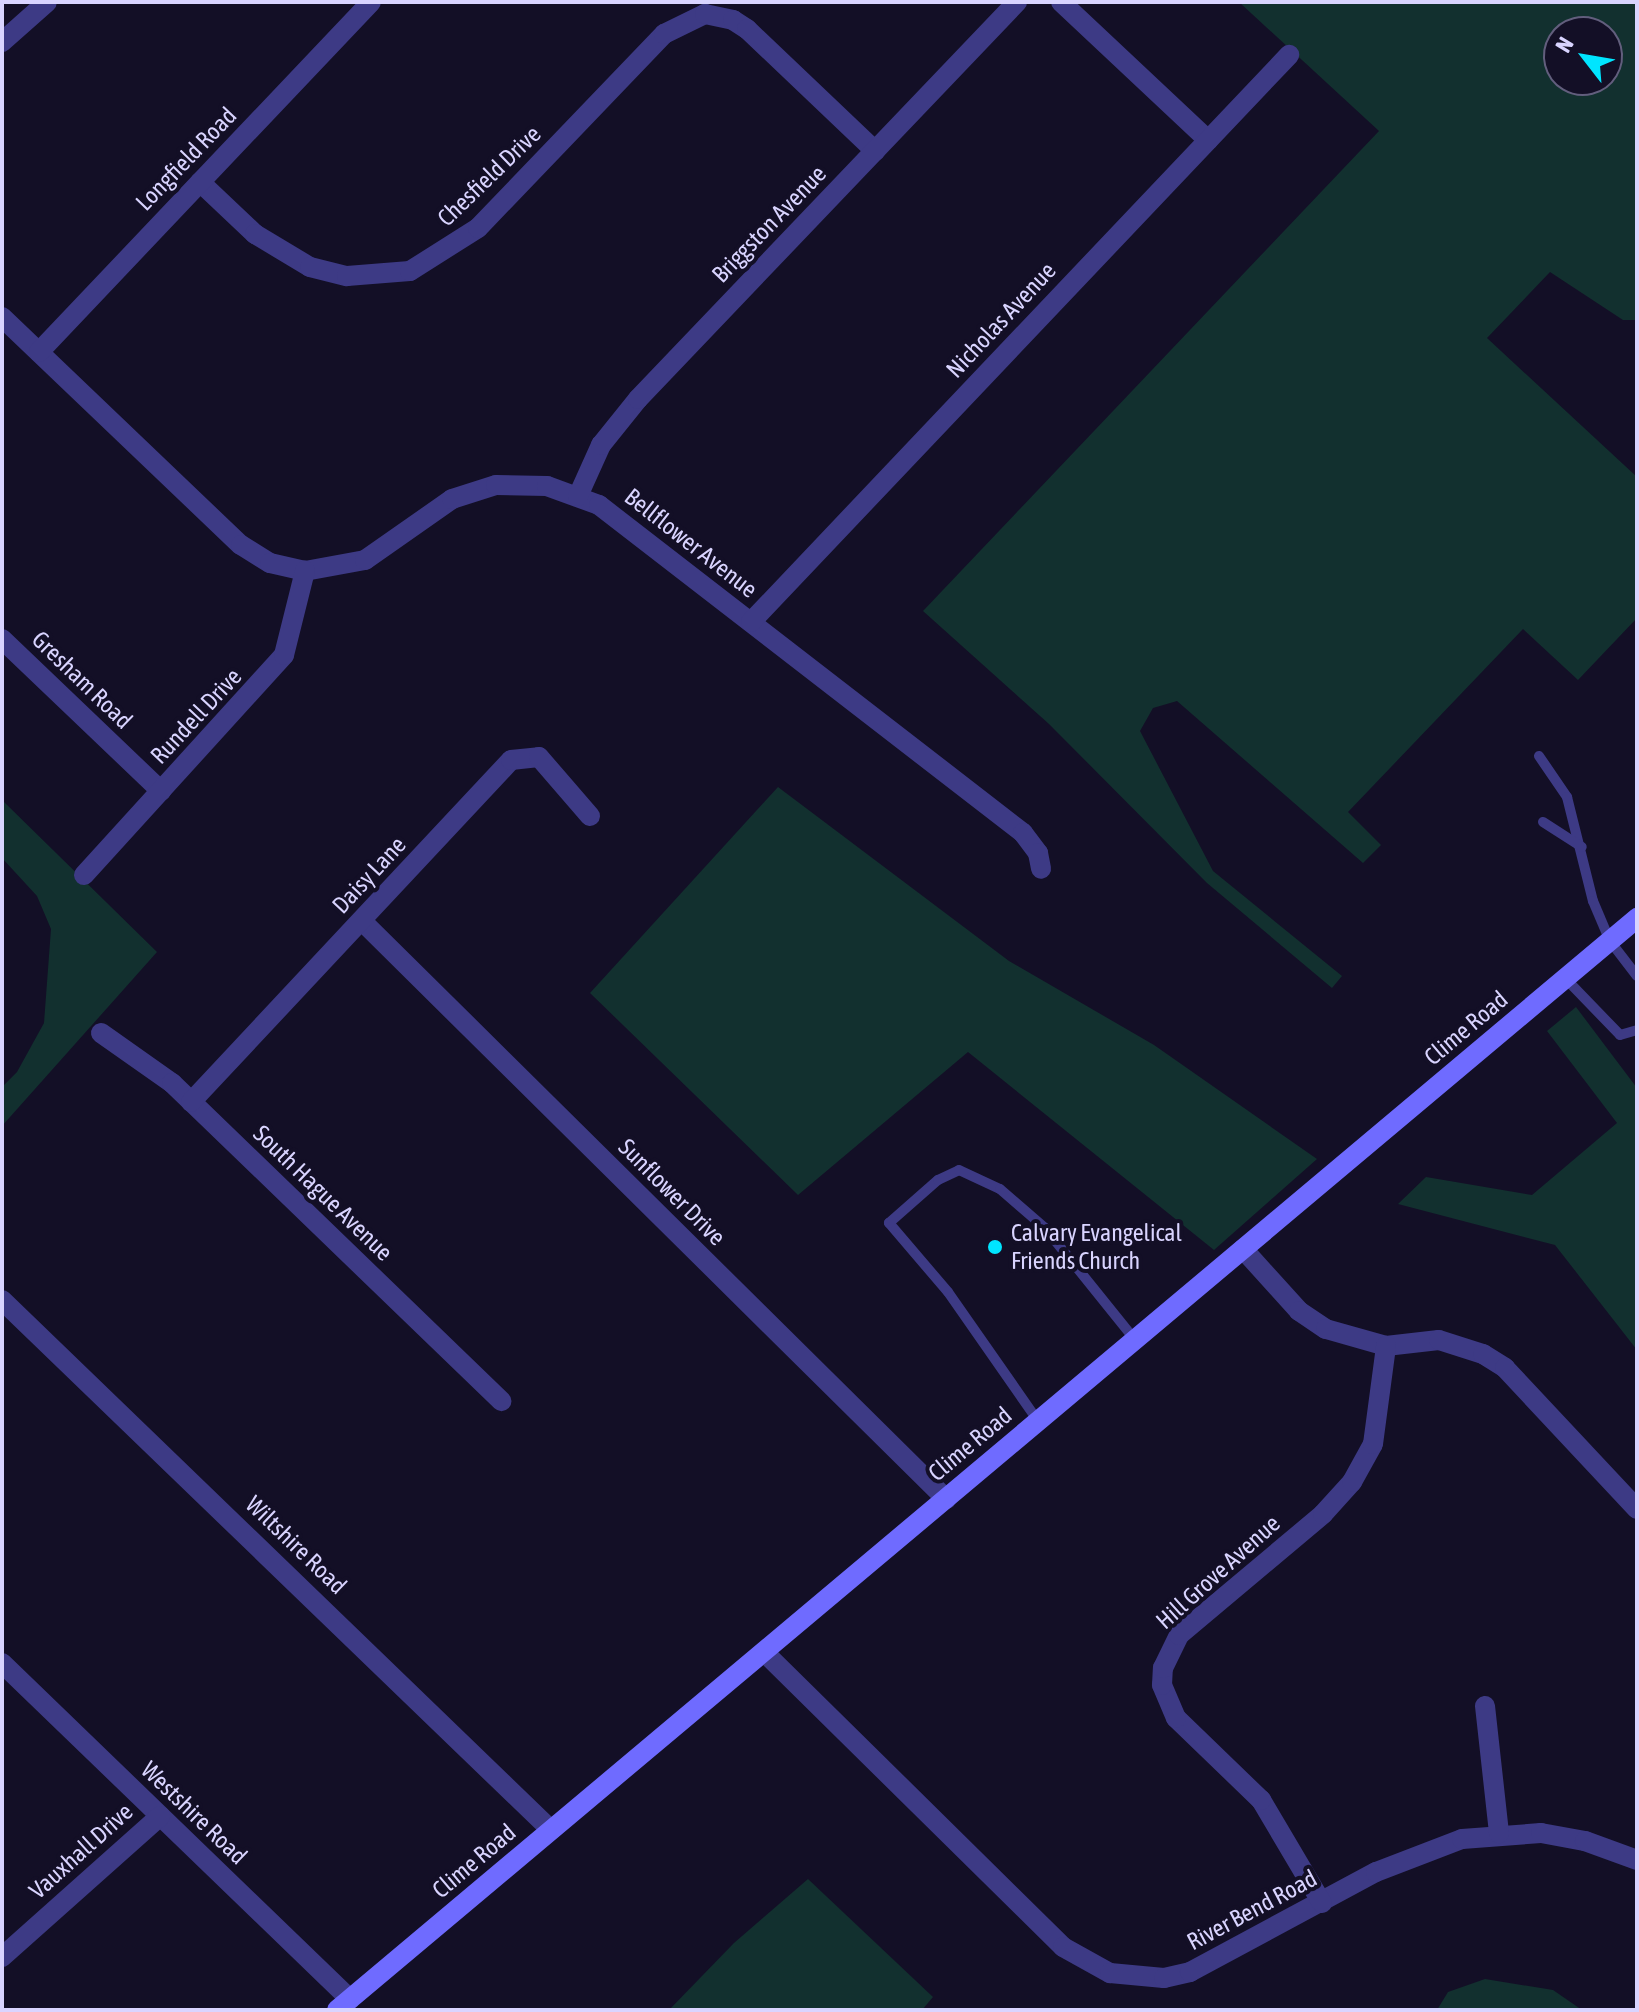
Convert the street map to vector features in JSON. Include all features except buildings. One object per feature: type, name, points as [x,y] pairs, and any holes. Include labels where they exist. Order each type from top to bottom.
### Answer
[{"type":"main road","name":"Clime Road","points":[[343,2004],[1637,918]]},
{"type":"street","points":[[2,42],[47,2]]},
{"type":"street","name":"Longfield Road","points":[[39,352],[371,2]]},
{"type":"street","name":"Briggston Avenue","points":[[578,496],[601,445],[638,399],[1017,2]]},
{"type":"street","points":[[1061,2],[1208,140]]},
{"type":"street","name":"Chesfield Drive","points":[[200,182],[255,234],[310,267],[347,276],[410,271],[478,228],[664,34],[705,14],[733,20],[747,29],[875,151]]},
{"type":"street","name":"Nicholas Avenue","points":[[751,622],[1289,55]]},
{"type":"street","name":"Bellflower Avenue","points":[[2,317],[241,545],[270,563],[305,571],[365,560],[433,510],[474,489],[522,482],[578,496],[620,518],[1023,833],[1038,853],[1041,869]]},
{"type":"street","name":"Rundell Drive","points":[[84,875],[284,655],[305,571]]},
{"type":"street","name":"Gresham Road","points":[[2,639],[161,791]]},
{"type":"street","name":"Daisy Lane","points":[[191,1102],[511,760],[539,757],[590,816]]},
{"type":"street","name":"Sunflower Drive","points":[[362,921],[946,1499]]},
{"type":"street","name":"South Hague Avenue","points":[[101,1033],[139,1056],[191,1102],[501,1401]]},
{"type":"street","points":[[1243,1249],[1299,1311],[1326,1329],[1386,1346],[1439,1340],[1483,1354],[1505,1368],[1637,1509]]},
{"type":"street","name":"Wiltshire Road","points":[[2,1300],[551,1830]]},
{"type":"street","name":"Hill Grove Avenue","points":[[1322,1903],[1261,1800],[1176,1718],[1164,1693],[1163,1668],[1179,1635],[1323,1514],[1352,1482],[1373,1444],[1383,1396],[1386,1346]]},
{"type":"street","name":"River Bend Road","points":[[764,1652],[1063,1947],[1110,1973],[1164,1978],[1190,1972],[1428,1849],[1499,1833],[1585,1841],[1637,1860]]},
{"type":"street","name":"Westshire Road","points":[[2,1663],[160,1816],[343,2004]]},
{"type":"street","points":[[1485,1706],[1499,1833]]},
{"type":"street","name":"Vauxhall Drive","points":[[2,1957],[160,1816]]},
{"type":"lane","points":[[1539,756],[1567,797],[1582,847],[1593,901],[1610,941],[1637,976]]},
{"type":"lane","points":[[1543,822],[1582,847]]},
{"type":"lane","points":[[1565,978],[1620,1035],[1637,1030]]},
{"type":"lane","points":[[1038,1421],[948,1292],[889,1223],[928,1189],[959,1170],[1000,1189],[1045,1228],[1135,1340]]},
{"type":"green space","points":[[1239,2],[1637,2],[1637,320],[1623,320],[1550,272],[1487,338],[1637,477],[1637,618],[1578,680],[1523,629],[1348,812],[1381,845],[1363,863],[1177,701],[1153,708],[1140,731],[1213,871],[1342,976],[1332,988],[1207,883],[1049,724],[923,611],[1379,131]]},
{"type":"green space","points":[[778,787],[1009,961],[1154,1045],[1317,1159],[1214,1250],[968,1052],[798,1195],[590,993]]},
{"type":"green space","points":[[2,800],[157,952],[2,1126],[2,1087],[17,1072],[44,1023],[51,929],[37,896],[2,858]]},
{"type":"green space","points":[[1576,1007],[1637,1088],[1637,1350],[1555,1245],[1398,1204],[1426,1177],[1532,1195],[1617,1123],[1547,1031]]},
{"type":"green space","points":[[808,1879],[933,1997],[922,2010],[669,2010],[734,1943]]},
{"type":"green space","points":[[1485,1979],[1553,1990],[1582,2010],[1437,2010],[1448,1992]]},
{"type":"place","name":"Calvary Evangelical Friends Church","points":[[995,1247]]}]
